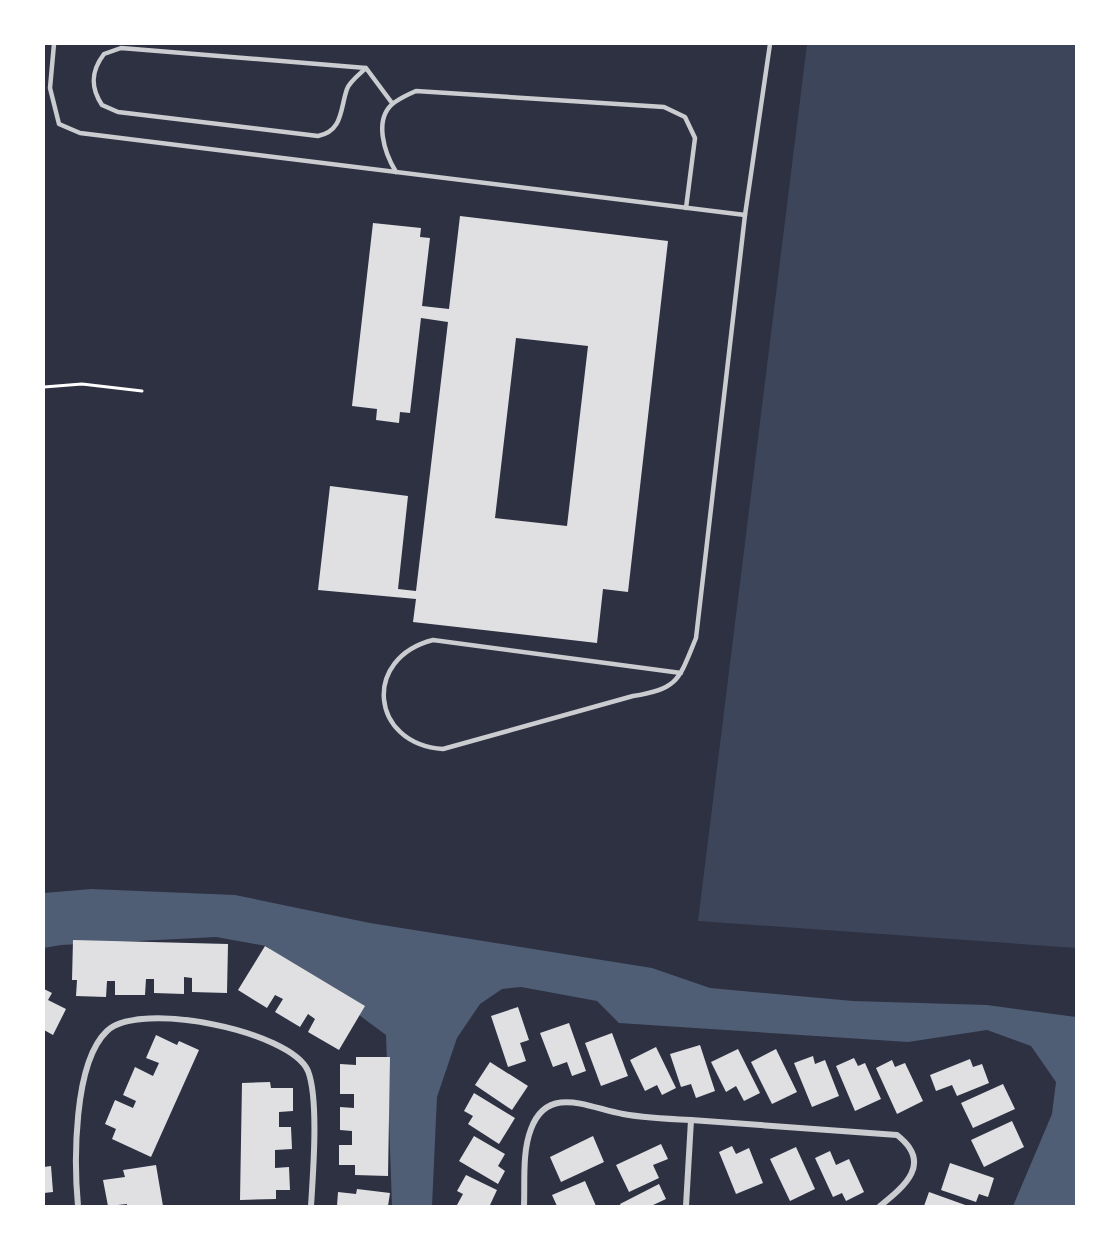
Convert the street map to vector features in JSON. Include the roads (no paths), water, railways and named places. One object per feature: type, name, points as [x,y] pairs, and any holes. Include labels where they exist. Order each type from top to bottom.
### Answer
[{"type":"street","points":[[78,1206],[76,1129],[82,1089],[99,1041],[116,1024],[127,1020],[160,1018],[202,1021],[237,1030],[291,1053],[300,1060],[310,1080],[313,1103],[311,1206]]},
{"type":"street","points":[[524,1206],[531,1129],[547,1108],[567,1101],[578,1101],[615,1113],[886,1132],[907,1143],[913,1153],[914,1164],[912,1176],[904,1186],[880,1206]]},
{"type":"street","points":[[686,1206],[691,1120]]},
{"type":"lane","points":[[54,44],[50,88],[59,124],[80,133],[745,215]]},
{"type":"lane","points":[[681,673],[433,640],[417,644],[402,653],[388,674],[384,699],[388,716],[397,730],[410,741],[426,748],[443,749],[633,696],[662,691],[681,673],[696,638],[745,215],[771,44]]},
{"type":"lane","points":[[366,68],[348,87],[337,125],[332,131],[318,136],[118,112],[102,105],[93,85],[94,74],[104,54],[121,48],[366,68],[392,103]]},
{"type":"lane","points":[[396,172],[387,156],[382,138],[384,120],[392,103],[416,91],[664,107],[675,110],[691,127],[695,138],[686,208]]}]
